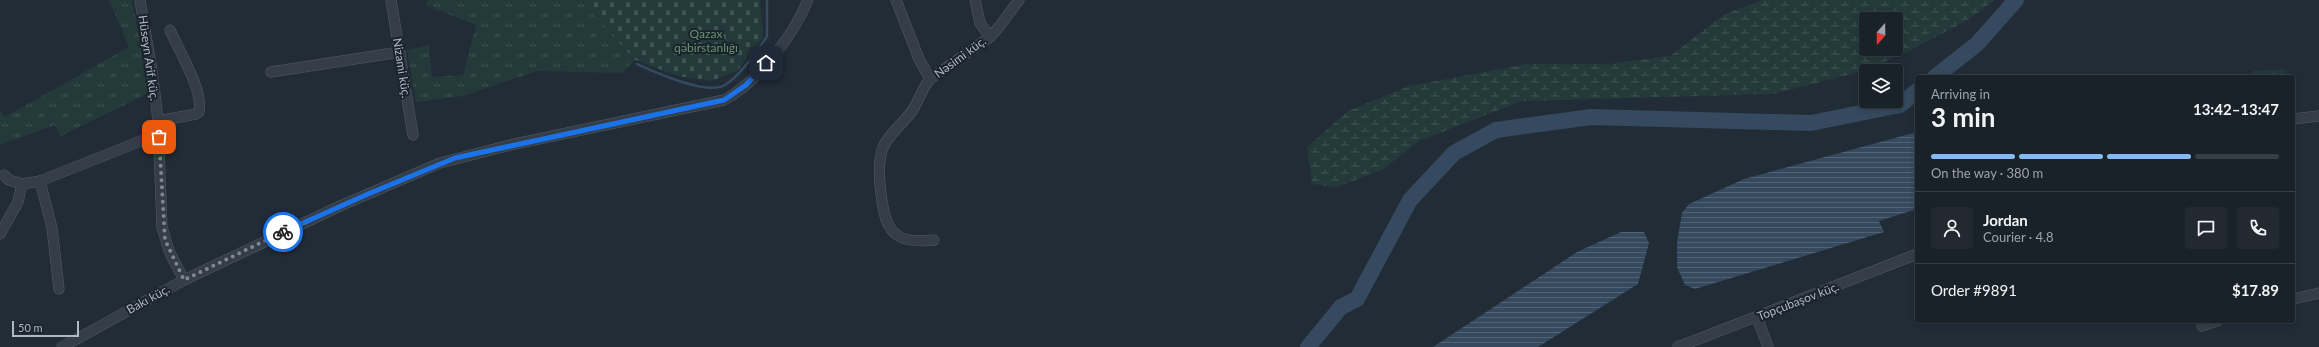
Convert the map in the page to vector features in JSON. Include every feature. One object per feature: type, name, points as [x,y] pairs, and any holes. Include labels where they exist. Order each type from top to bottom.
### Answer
[{"type":"street","name":"Hüseyn Arif küç.","points":[[140,0],[153,77],[158,121],[163,234],[169,251],[184,280]]},
{"type":"street","name":"Nizami küç.","points":[[391,0],[413,135]]},
{"type":"street","name":"Bakı küç.","points":[[62,347],[184,280],[340,206],[440,163],[495,149],[724,100],[746,85],[786,41],[798,23],[808,0]]},
{"type":"street","name":"Nəsimi küç.","points":[[896,0],[919,59],[930,79],[976,49],[990,37],[980,23],[975,0]]},
{"type":"street","points":[[990,37],[1000,27],[1019,0]]},
{"type":"street","points":[[158,121],[196,114],[199,112],[200,107],[197,88],[170,30]]},
{"type":"street","points":[[271,72],[400,52]]},
{"type":"street","points":[[930,79],[912,110],[886,141],[880,159],[879,178],[883,214],[887,226],[909,240],[917,242],[934,240]]},
{"type":"street","points":[[2295,119],[2319,116]]},
{"type":"street","points":[[4,174],[9,180],[22,184],[40,181],[141,141],[159,137]]},
{"type":"street","points":[[40,181],[52,228],[59,289]]},
{"type":"street","points":[[0,234],[18,202],[22,184]]},
{"type":"street","name":"Topçubaşov küç.","points":[[1678,347],[1915,255]]},
{"type":"street","points":[[2295,299],[2319,293]]},
{"type":"street","points":[[1757,317],[1768,347]]},
{"type":"street","points":[[2202,326],[2211,323]]},
{"type":"green space","points":[[109,0],[132,0],[149,93],[61,136],[55,125],[0,145],[0,111],[5,117],[129,47]]},
{"type":"green space","points":[[429,0],[580,0],[635,60],[622,73],[537,71],[463,96],[416,102],[407,50],[429,45],[432,77],[463,75],[476,25],[425,5]]},
{"type":"green space","name":"Qazax qəbirstanlığı","points":[[580,0],[760,0],[763,37],[737,71],[711,81],[678,76],[635,60]]},
{"type":"green space","points":[[1762,0],[1995,0],[1966,21],[1903,54],[1903,12],[1859,12],[1859,56],[1898,56],[1879,64],[1859,64],[1859,72],[1773,94],[1522,101],[1419,141],[1382,170],[1337,187],[1312,184],[1307,147],[1348,111],[1409,86],[1527,64],[1609,64],[1670,56],[1725,14]]},
{"type":"green space","points":[[2286,70],[2287,75],[2254,75],[2253,71]]},
{"type":"water","points":[[1915,133],[1915,210],[1879,221],[1884,232],[1695,289],[1685,285],[1677,267],[1677,243],[1682,213],[1689,204],[1744,179]]},
{"type":"water","points":[[1621,232],[1644,232],[1649,243],[1638,284],[1538,347],[1433,347],[1577,252]]},
{"type":"waterway","points":[[637,64],[681,82],[717,88],[725,85],[736,76],[767,36],[767,0]]},
{"type":"waterway","points":[[1938,75],[1977,44],[2016,0]]},
{"type":"waterway","points":[[1308,347],[1341,307],[1357,299],[1410,200],[1454,153],[1496,130],[1591,117],[1811,123],[1900,105],[1915,93]]},
{"type":"way so far","points":[[159,137],[162,227],[169,251],[184,280],[283,232]]},
{"type":"route","points":[[283,232],[340,206],[455,158],[724,100],[736,94],[766,63]]}]
